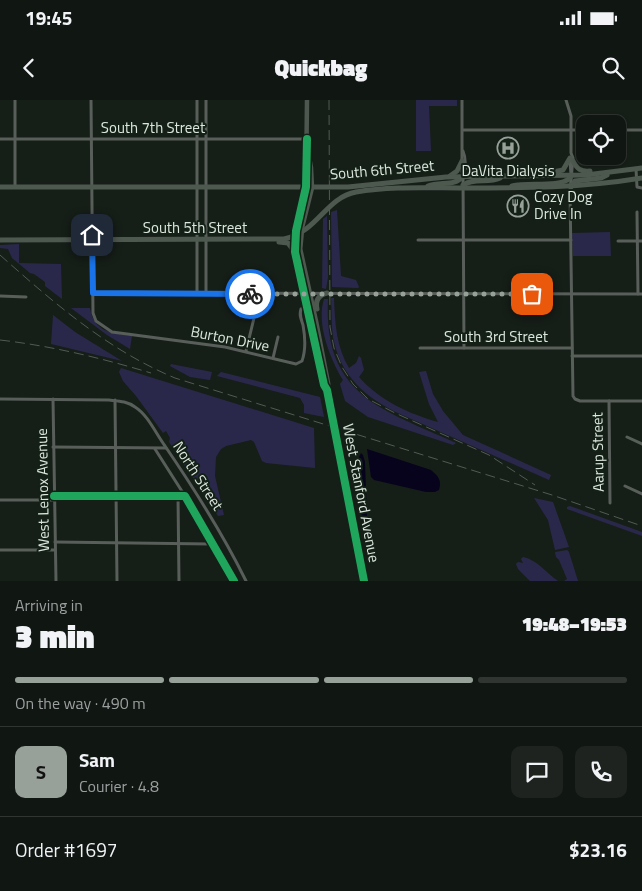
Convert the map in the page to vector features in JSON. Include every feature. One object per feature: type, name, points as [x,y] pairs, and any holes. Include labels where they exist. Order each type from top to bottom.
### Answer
[{"type":"main road","points":[[295,252],[309,187],[307,100]]},
{"type":"main road","points":[[535,176],[562,170],[571,158],[578,169],[582,171],[604,170],[611,172]]},
{"type":"main road","points":[[446,177],[457,171],[463,163],[474,172],[508,173],[518,176]]},
{"type":"main road","name":"South 6th Street","points":[[0,187],[348,187],[446,177],[571,176],[639,168]]},
{"type":"main road","points":[[571,187],[575,181],[600,178],[611,172]]},
{"type":"main road","points":[[426,188],[440,183],[456,182],[463,176]]},
{"type":"main road","points":[[463,186],[471,181],[496,180],[503,176]]},
{"type":"main road","points":[[501,188],[525,183],[560,183],[568,180],[571,176]]},
{"type":"main road","name":"South 6th Street","points":[[298,235],[342,197],[354,193],[374,190],[463,186],[501,188],[571,187],[639,179]]},
{"type":"main road","points":[[298,235],[307,293],[307,307],[324,385],[327,390]]},
{"type":"main road","name":"South 5th Street","points":[[0,240],[272,240],[298,235]]},
{"type":"main road","points":[[272,240],[288,243],[295,252],[319,334],[328,384],[327,390]]},
{"type":"main road","points":[[319,334],[321,329],[316,303],[321,296],[328,293]]},
{"type":"main road","name":"West Stanford Avenue","points":[[327,390],[364,581]]},
{"type":"street","points":[[15,100],[15,187]]},
{"type":"street","points":[[91,100],[93,293],[640,294],[637,212]]},
{"type":"street","points":[[197,100],[197,293]]},
{"type":"street","points":[[206,100],[206,293]]},
{"type":"street","points":[[462,100],[463,163],[465,171],[463,176],[464,348]]},
{"type":"street","points":[[566,100],[571,116],[572,130],[572,393],[574,398],[580,401],[642,401]]},
{"type":"street","points":[[463,130],[576,130]]},
{"type":"street","points":[[626,130],[642,130]]},
{"type":"street","name":"South 7th Street","points":[[0,139],[307,139]]},
{"type":"street","name":"South 6th Street","points":[[639,168],[637,188],[642,188]]},
{"type":"street","points":[[418,240],[571,240]]},
{"type":"street","points":[[618,241],[642,241]]},
{"type":"street","name":"Burton Drive","points":[[93,293],[93,313],[96,321],[112,332],[225,347],[296,364],[302,361],[304,339],[300,312],[301,309],[307,307]]},
{"type":"street","points":[[246,351],[254,318],[255,294]]},
{"type":"street","points":[[0,296],[26,297]]},
{"type":"street","points":[[273,358],[278,337]]},
{"type":"street","name":"South 3rd Street","points":[[420,348],[572,348]]},
{"type":"street","points":[[572,356],[642,356]]},
{"type":"street","points":[[0,400],[115,400],[117,581]]},
{"type":"street","name":"West Lenox Avenue","points":[[53,400],[56,581]]},
{"type":"street","name":"North Street","points":[[115,400],[128,403],[138,409],[162,441],[205,506],[246,581]]},
{"type":"street","name":"Aarup Street","points":[[609,401],[610,503]]},
{"type":"street","points":[[627,438],[642,444]]},
{"type":"street","points":[[155,449],[162,441]]},
{"type":"street","points":[[53,447],[166,448]]},
{"type":"street","points":[[155,449],[213,542],[234,581]]},
{"type":"street","points":[[624,486],[642,494]]},
{"type":"street","points":[[178,496],[179,581]]},
{"type":"street","points":[[0,500],[185,496]]},
{"type":"street","points":[[55,542],[210,544],[213,542]]},
{"type":"street","points":[[0,550],[55,550]]},
{"type":"shaded area","points":[[416,100],[457,100],[457,106],[429,106],[431,151],[416,151]]},
{"type":"shaded area","points":[[337,210],[341,276],[356,280],[358,288],[332,287],[331,212]]},
{"type":"shaded area","points":[[327,216],[328,277],[326,289],[322,288],[323,219]]},
{"type":"shaded area","points":[[610,232],[611,256],[573,256],[572,233]]},
{"type":"shaded area","points":[[19,244],[19,263],[61,264],[62,299],[45,286],[45,282],[30,273],[12,258],[8,249],[0,248],[0,245]]},
{"type":"shaded area","points":[[331,298],[334,298],[337,334],[345,360],[349,368],[356,363],[359,356],[361,358],[364,370],[359,377],[376,393],[416,415],[438,422],[429,404],[419,372],[426,371],[433,394],[443,411],[463,435],[551,475],[549,480],[400,414],[376,401],[366,393],[348,374],[336,351],[332,332]]},
{"type":"shaded area","points":[[324,299],[328,299],[329,332],[335,358],[347,378],[362,395],[404,420],[456,443],[453,445],[368,417],[345,401],[340,384],[343,380],[333,362],[323,330],[322,309]]},
{"type":"shaded area","points":[[71,308],[90,308],[95,322],[100,327],[117,334],[132,336],[130,349],[107,335]]},
{"type":"shaded area","points":[[53,315],[75,332],[122,361],[51,344]]},
{"type":"shaded area","points":[[171,364],[212,372],[210,380],[190,377],[170,366]]},
{"type":"shaded area","points":[[121,368],[314,428],[315,468],[266,463],[262,461],[254,442],[251,440],[226,446],[221,449],[216,457],[215,476],[224,515],[218,516],[169,442],[170,438],[166,431],[163,433],[123,381],[119,372]]},
{"type":"shaded area","points":[[221,372],[320,397],[324,417],[304,413],[304,405],[300,398],[217,376]]},
{"type":"shaded area","points":[[534,498],[553,502],[569,547],[555,550],[548,520]]},
{"type":"shaded area","points":[[570,506],[642,532],[642,536],[567,509]]},
{"type":"shaded area","points":[[567,550],[578,581],[564,581],[567,579],[555,552]]},
{"type":"shaded area","points":[[523,557],[538,564],[558,581],[530,581],[518,569],[516,564],[518,562],[523,563],[521,559]]},
{"type":"water","points":[[367,449],[431,470],[439,478],[439,490],[426,492],[374,480],[371,477]]},
{"type":"water","points":[[361,453],[365,462],[367,518],[371,547],[369,554],[362,523],[359,457]]},
{"type":"railway","points":[[329,100],[330,327],[334,348],[342,367],[353,384],[368,399],[489,455],[535,485]]},
{"type":"railway","points":[[0,255],[61,308],[104,339],[150,367],[175,378],[552,495],[642,526]]},
{"type":"railway","points":[[0,340],[76,353],[151,373]]},
{"type":"cycle path","points":[[307,139],[306,187],[296,231],[295,252],[324,385],[327,390],[364,581]]},
{"type":"cycle path","points":[[54,496],[185,496],[234,581]]},
{"type":"way so far","points":[[250,294],[532,294]]},
{"type":"place","name":"DaVita Dialysis","points":[[508,148]]},
{"type":"place","name":"Cozy Dog Drive In","points":[[518,206]]},
{"type":"route","points":[[92,235],[93,293],[250,294]]}]
